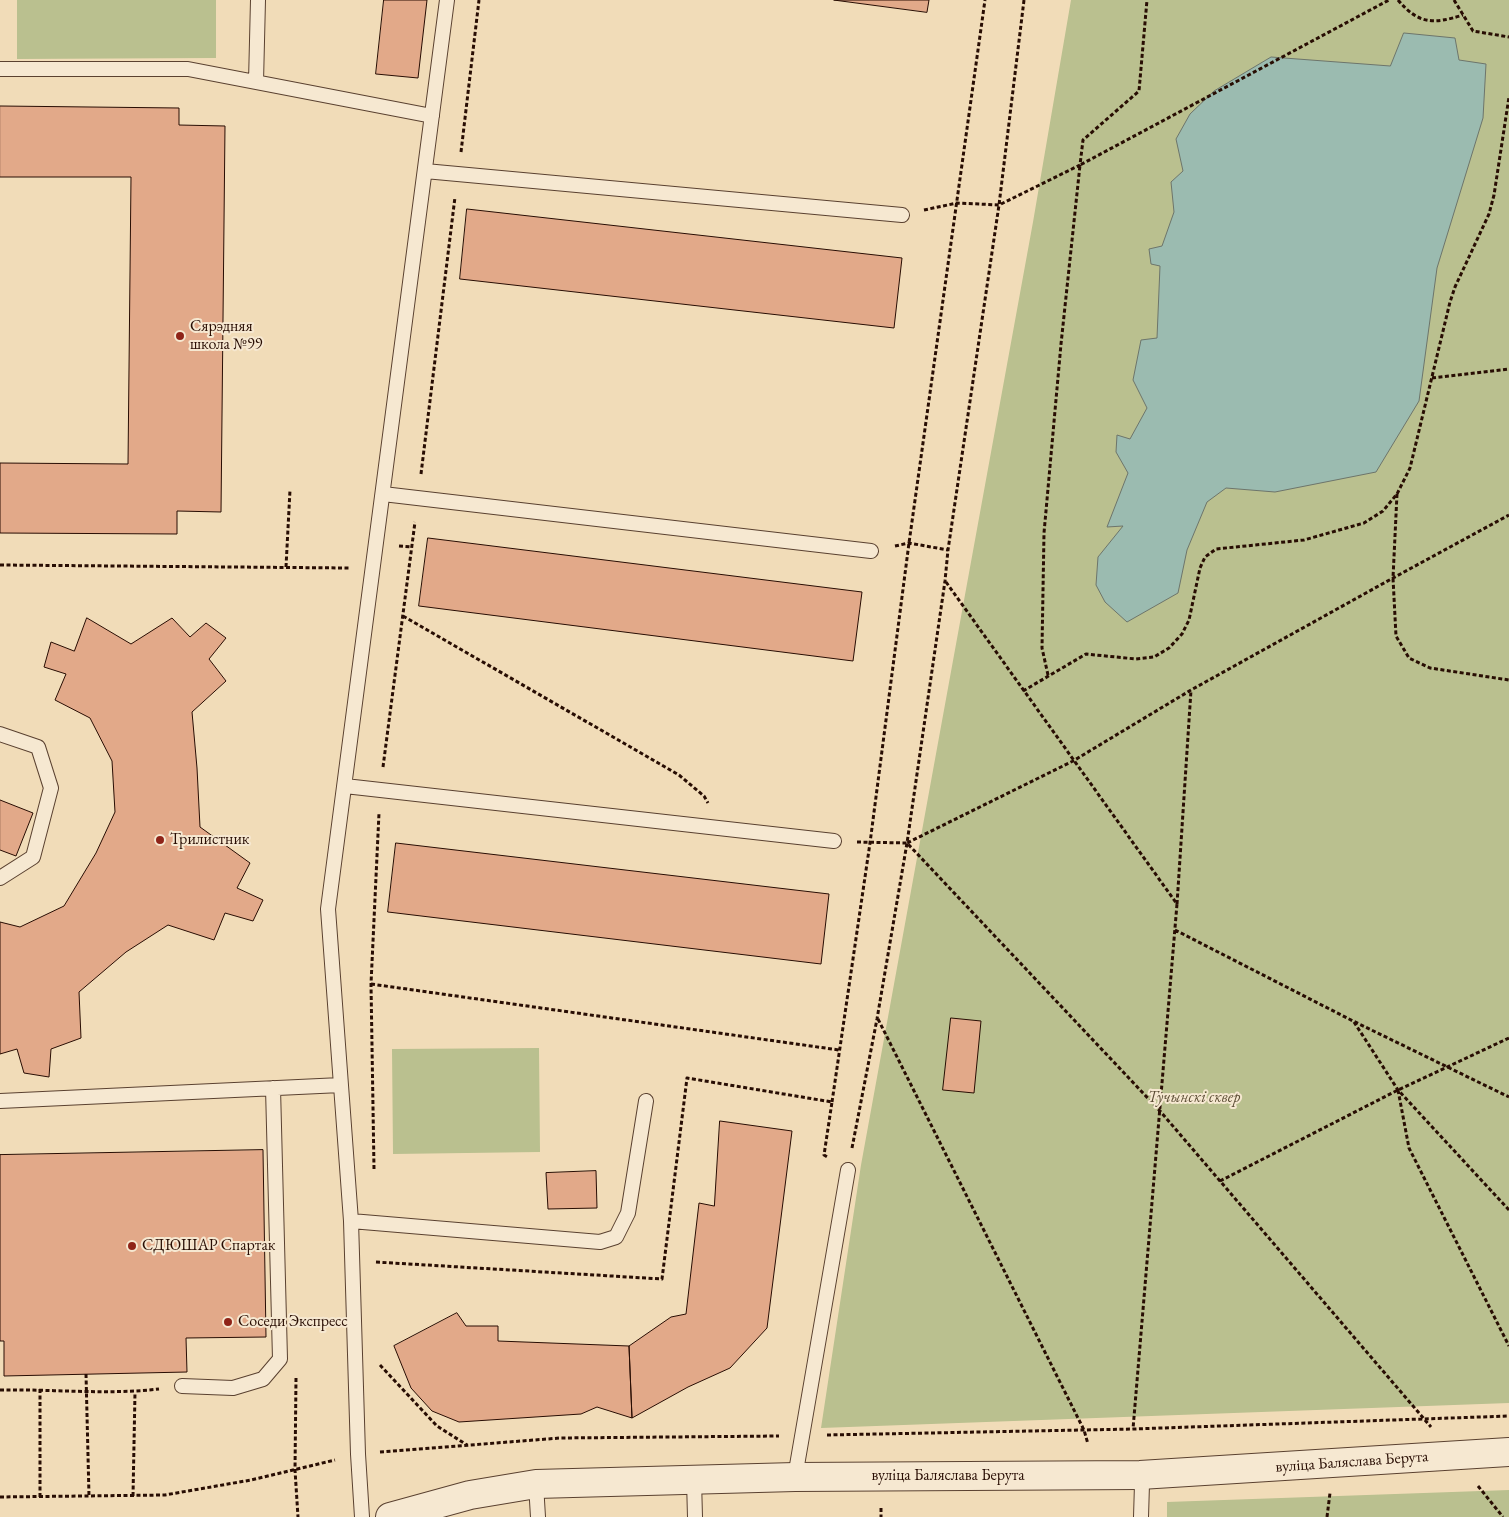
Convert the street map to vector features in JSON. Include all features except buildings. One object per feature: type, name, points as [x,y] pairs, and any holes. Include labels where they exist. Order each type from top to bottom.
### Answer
[{"type":"street","name":"вуліца Баляслава Берута","points":[[390,1517],[470,1495],[536,1484],[795,1477],[1140,1475],[1509,1452]]},
{"type":"lane","points":[[256,82],[258,0]]},
{"type":"lane","points":[[362,1517],[358,1454],[352,1221],[328,909],[447,0]]},
{"type":"lane","points":[[0,69],[188,70],[432,116]]},
{"type":"lane","points":[[424,171],[902,215]]},
{"type":"lane","points":[[383,494],[871,551]]},
{"type":"lane","points":[[0,734],[38,747],[51,788],[33,857],[0,878]]},
{"type":"lane","points":[[345,786],[834,841]]},
{"type":"lane","points":[[0,1100],[342,1085]]},
{"type":"lane","points":[[182,1386],[232,1388],[263,1379],[280,1359],[273,1088]]},
{"type":"lane","points":[[352,1221],[600,1242],[616,1237],[628,1213],[646,1100]]},
{"type":"lane","points":[[795,1477],[804,1436],[848,1170]]},
{"type":"lane","points":[[1140,1475],[1142,1484],[1141,1517]]},
{"type":"lane","points":[[694,1480],[695,1517]]},
{"type":"lane","points":[[536,1484],[538,1517]]},
{"type":"path","points":[[374,1173],[371,984],[380,790],[479,0]]},
{"type":"path","points":[[832,1102],[870,843],[909,543],[985,0]]},
{"type":"path","points":[[848,1170],[908,843],[948,550],[999,205],[1024,0]]},
{"type":"path","points":[[1048,676],[1042,648],[1044,533],[1061,344],[1083,140],[1138,90],[1147,0]]},
{"type":"path","points":[[902,215],[957,203],[999,205],[1080,165],[1390,0]]},
{"type":"path","points":[[1398,0],[1415,16],[1430,22],[1442,22],[1463,15]]},
{"type":"path","points":[[1454,0],[1473,31],[1509,37]]},
{"type":"path","points":[[1023,691],[1086,654],[1136,659],[1154,657],[1169,648],[1182,634],[1190,620],[1200,568],[1204,557],[1216,549],[1304,540],[1364,523],[1383,511],[1397,494],[1410,468],[1455,287],[1489,214],[1494,195],[1509,98]]},
{"type":"path","points":[[1432,378],[1509,369]]},
{"type":"path","points":[[286,567],[290,490]]},
{"type":"path","points":[[1397,494],[1393,578],[1396,636],[1409,658],[1430,668],[1509,680]]},
{"type":"path","points":[[870,843],[908,843],[1073,760],[1191,690],[1509,515]]},
{"type":"path","points":[[909,543],[948,550]]},
{"type":"path","points":[[0,566],[356,568]]},
{"type":"path","points":[[945,581],[1177,904]]},
{"type":"path","points":[[403,616],[679,775],[704,796],[720,828]]},
{"type":"path","points":[[1133,1429],[1175,930],[1191,690]]},
{"type":"path","points":[[908,843],[1160,1111],[1454,1455],[1503,1517]]},
{"type":"path","points":[[1175,930],[1353,1021],[1509,1097]]},
{"type":"path","points":[[371,984],[839,1050]]},
{"type":"path","points":[[877,1019],[1084,1430],[1097,1475]]},
{"type":"path","points":[[1353,1021],[1398,1090],[1509,1210]]},
{"type":"path","points":[[1220,1181],[1398,1090],[1509,1038]]},
{"type":"path","points":[[1398,1090],[1410,1148],[1509,1346]]},
{"type":"path","points":[[376,1361],[437,1426],[468,1445]]},
{"type":"path","points":[[86,1374],[88,1391],[89,1496]]},
{"type":"path","points":[[0,1390],[40,1389],[135,1392],[182,1386]]},
{"type":"path","points":[[40,1389],[40,1497]]},
{"type":"path","points":[[133,1496],[135,1392]]},
{"type":"path","points":[[1327,1517],[1331,1488]]},
{"type":"green space","points":[[17,0],[216,0],[216,58],[17,59]]},
{"type":"green space","name":"Тучынскі сквер","points":[[1071,0],[1509,0],[1509,1403],[821,1428],[861,1165],[1033,222]]},
{"type":"green space","points":[[539,1048],[540,1152],[393,1154],[392,1049]]},
{"type":"green space","points":[[1509,1490],[1509,1517],[1167,1517],[1167,1502]]},
{"type":"water","points":[[1404,33],[1455,38],[1459,60],[1486,64],[1483,118],[1437,268],[1419,401],[1376,472],[1275,492],[1226,488],[1207,502],[1187,550],[1178,593],[1127,622],[1105,602],[1096,585],[1098,557],[1123,526],[1107,527],[1128,473],[1116,452],[1117,435],[1130,439],[1147,408],[1133,380],[1141,340],[1157,338],[1160,266],[1151,264],[1149,249],[1162,246],[1174,212],[1171,182],[1183,171],[1176,139],[1190,114],[1214,91],[1271,57],[1390,66]]},
{"type":"place","name":"Сярэдняя школа №99","points":[[180,336]]},
{"type":"place","name":"Трилистник","points":[[160,840]]},
{"type":"place","name":"СДЮШАР Спартак","points":[[132,1246]]},
{"type":"place","name":"Соседи Экспресс","points":[[228,1322]]}]
